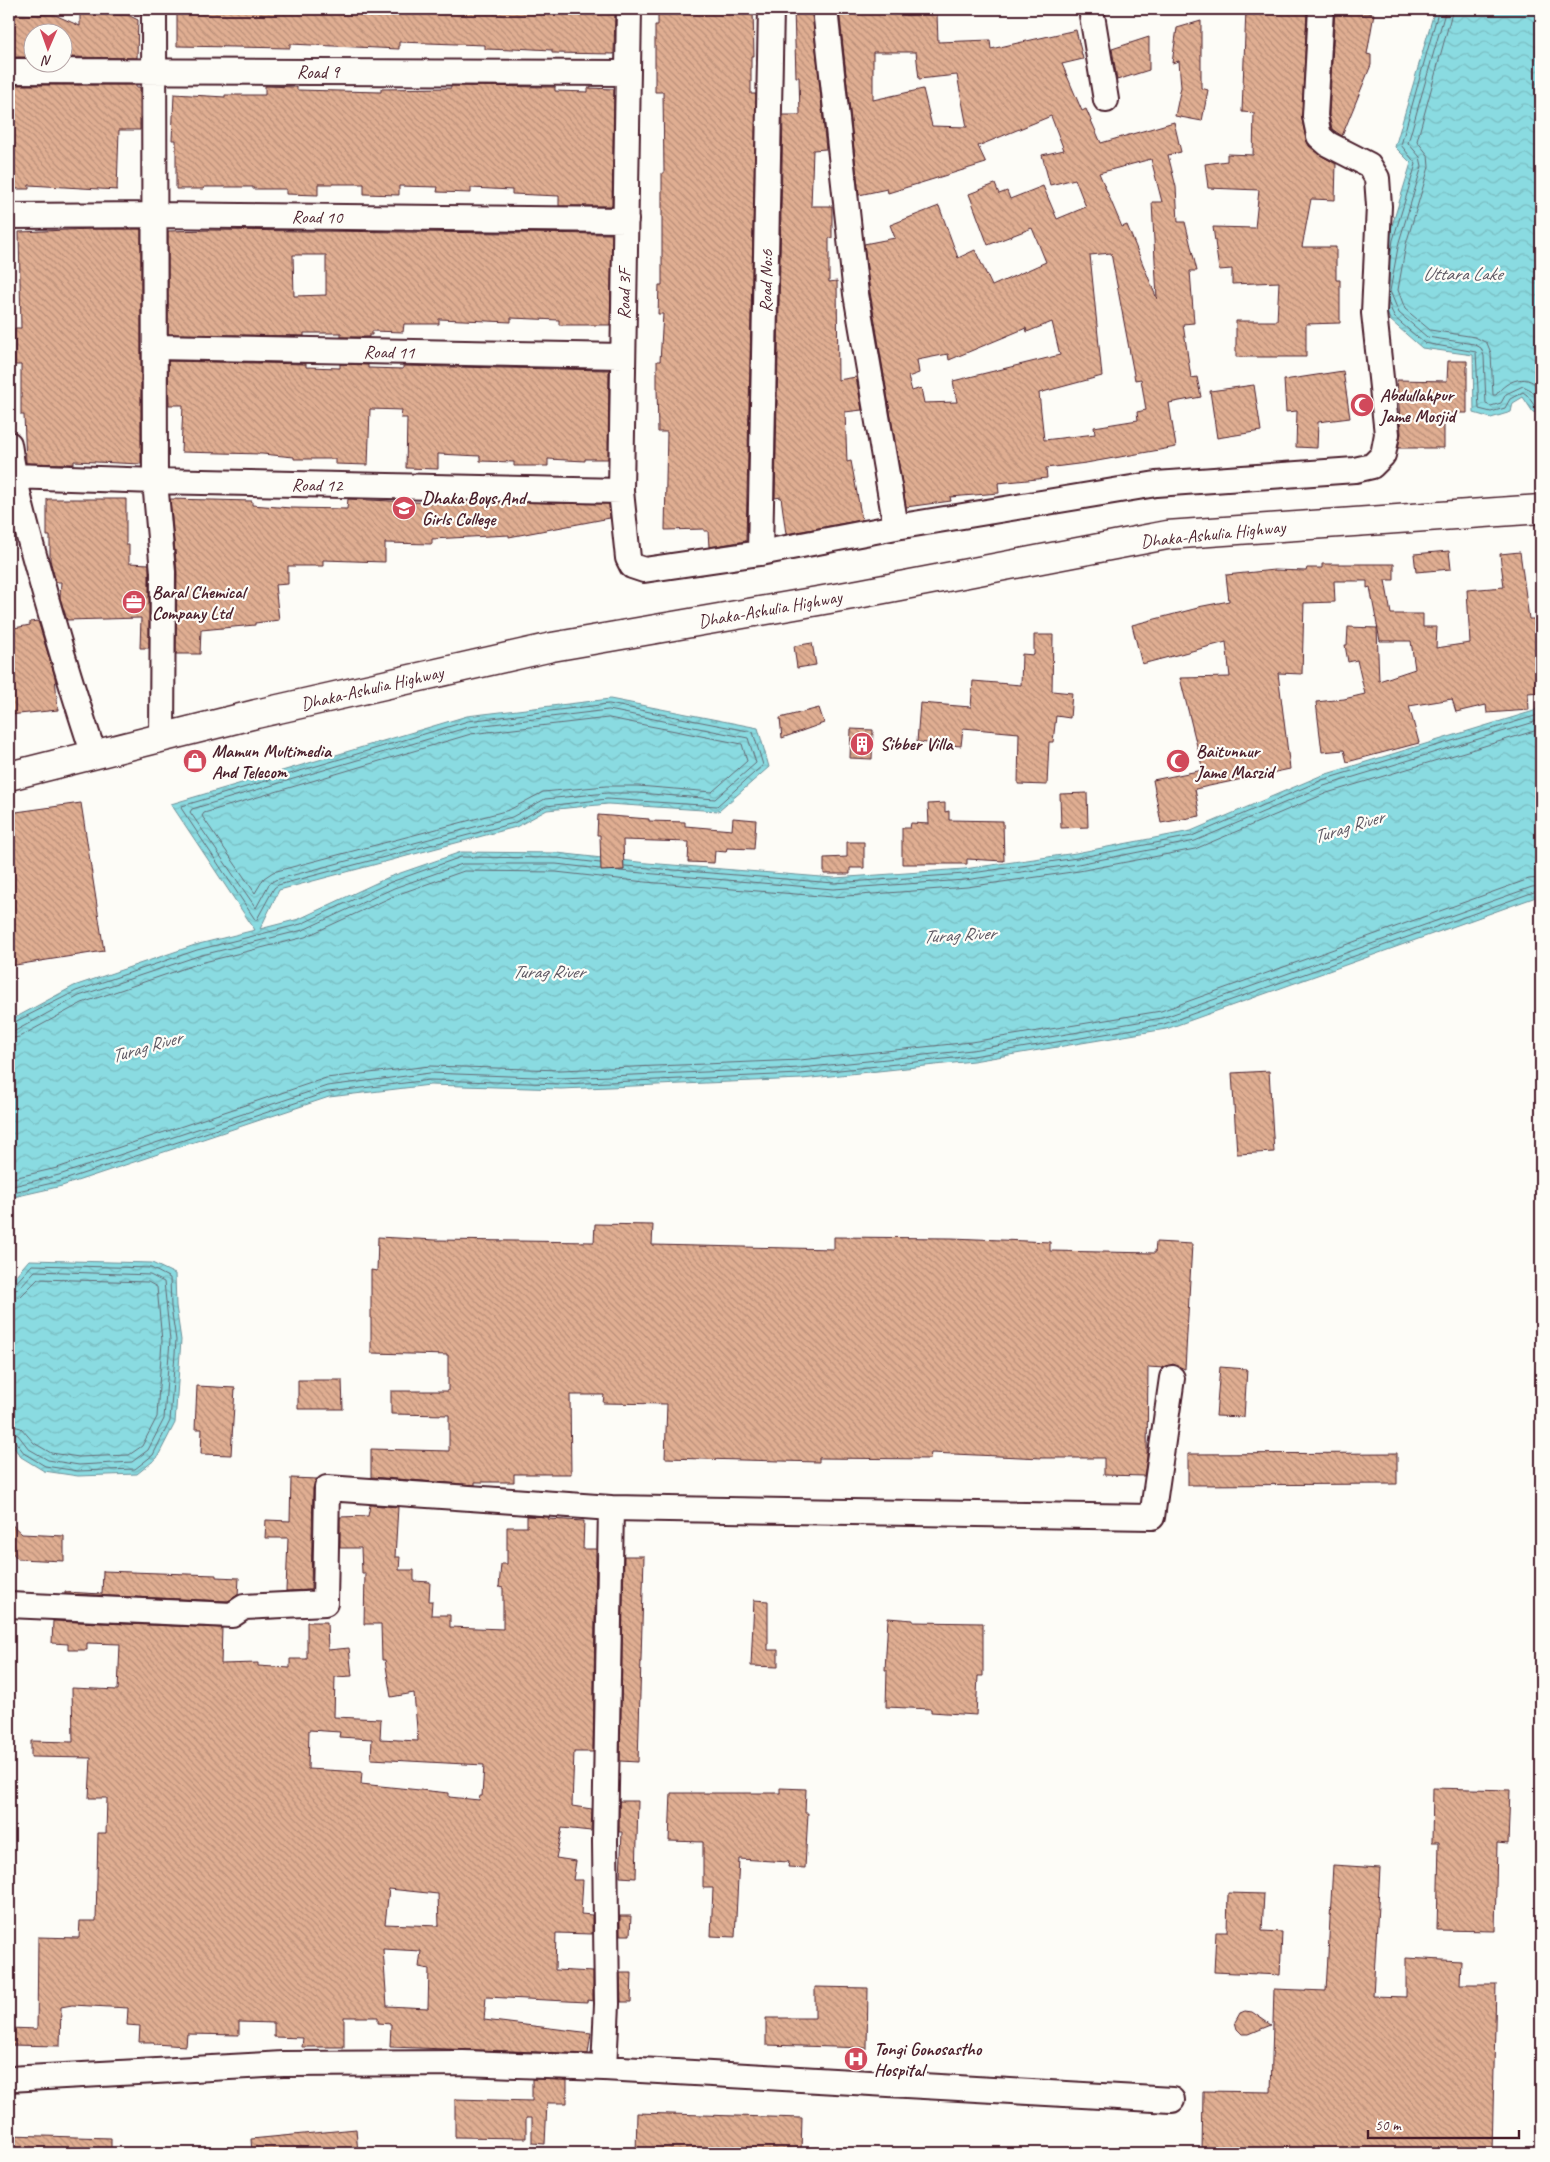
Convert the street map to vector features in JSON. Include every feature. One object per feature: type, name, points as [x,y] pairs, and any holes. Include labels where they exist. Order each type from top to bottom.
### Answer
[{"type":"highway","name":"Dhaka-Ashulia Highway","points":[[9,776],[256,714],[552,647],[858,594],[1167,535],[1541,509]]},
{"type":"highway","points":[[9,768],[94,755]]},
{"type":"street","points":[[154,9],[155,481],[163,572],[162,738]]},
{"type":"street","name":"Road 3F","points":[[629,9],[621,490],[628,558],[632,566],[644,570],[760,553]]},
{"type":"street","name":"Road No:6","points":[[760,553],[771,9]]},
{"type":"street","points":[[825,9],[856,294],[896,527]]},
{"type":"street","points":[[1091,9],[1106,100]]},
{"type":"street","points":[[760,553],[896,527],[1156,484],[1355,470],[1372,466],[1383,455],[1388,434],[1374,313],[1379,206],[1377,178],[1369,165],[1328,144],[1320,136],[1315,116],[1321,9]]},
{"type":"street","name":"Road 9","points":[[9,71],[628,73]]},
{"type":"street","name":"Road 10","points":[[9,216],[154,215],[626,220]]},
{"type":"street","name":"Road 11","points":[[154,347],[623,356]]},
{"type":"street","points":[[9,444],[13,476],[68,680],[94,755]]},
{"type":"street","name":"Road 12","points":[[13,476],[155,481],[621,490]]},
{"type":"street","points":[[9,1605],[232,1615],[244,1607],[325,1603],[327,1488],[611,1508],[1152,1517],[1172,1378]]},
{"type":"street","points":[[604,2068],[608,2004],[604,1842],[611,1508]]},
{"type":"street","points":[[9,2079],[283,2064],[463,2063],[604,2068],[1172,2100]]},
{"type":"water","name":"Uttara Lake","points":[[1435,9],[1541,9],[1541,414],[1533,412],[1523,397],[1513,403],[1511,412],[1491,418],[1474,413],[1473,355],[1422,348],[1390,320],[1379,292],[1388,239],[1411,163],[1395,147]]},
{"type":"water","name":"Turag River","points":[[610,699],[758,728],[769,767],[719,811],[608,804],[547,810],[516,827],[279,890],[260,929],[299,919],[389,877],[461,852],[557,853],[647,863],[834,878],[964,869],[1076,853],[1191,831],[1320,776],[1534,711],[1541,703],[1541,897],[1536,897],[1166,1029],[973,1061],[802,1079],[561,1089],[430,1085],[329,1097],[62,1186],[9,1198],[9,1021],[74,986],[195,945],[255,930],[171,804],[467,716]]},
{"type":"water","points":[[29,1260],[152,1263],[175,1274],[176,1306],[181,1340],[175,1423],[157,1458],[137,1474],[78,1476],[44,1471],[21,1457],[9,1441],[9,1283]]},
{"type":"building","points":[[177,9],[480,9],[519,11],[519,9],[584,11],[584,9],[615,9],[614,54],[552,53],[552,50],[485,49],[485,45],[399,42],[399,49],[290,44],[290,48],[177,46]]},
{"type":"building","points":[[658,9],[753,9],[754,56],[751,56],[751,94],[756,94],[746,541],[709,547],[708,531],[704,531],[704,529],[665,530],[667,432],[658,432],[657,388],[657,361],[660,361],[663,314],[658,314],[659,285],[662,285],[662,173],[664,173],[663,92],[655,92],[655,25],[658,25]]},
{"type":"building","points":[[794,9],[812,9],[826,149],[813,150],[811,206],[832,206],[832,238],[829,238],[829,282],[837,281],[838,380],[856,377],[862,410],[845,412],[847,462],[851,461],[862,520],[786,534],[781,497],[775,498],[783,115],[800,115],[799,77],[796,77]]},
{"type":"building","points":[[839,9],[905,9],[905,15],[937,14],[938,42],[990,40],[991,49],[1076,30],[1083,59],[1062,64],[1082,111],[1086,109],[1101,143],[1174,122],[1181,152],[1168,155],[1176,187],[1178,222],[1185,222],[1197,271],[1190,271],[1194,323],[1183,324],[1191,378],[1197,377],[1201,397],[1169,403],[1176,447],[1046,468],[1047,478],[998,483],[999,493],[950,497],[951,501],[906,507],[870,292],[864,244],[895,238],[890,225],[939,206],[958,258],[975,250],[992,286],[1046,262],[1032,228],[988,245],[969,194],[995,184],[999,194],[1007,191],[1010,199],[1043,186],[1057,219],[1086,207],[1075,179],[1050,185],[1042,155],[1064,150],[1051,116],[978,146],[986,163],[888,193],[887,189],[859,195]],"holes":[[[873,52],[916,52],[919,79],[957,75],[967,127],[932,126],[923,89],[873,100]],[[1151,159],[1162,202],[1152,202],[1157,299],[1127,225],[1122,227],[1099,173]],[[1111,253],[1135,380],[1141,379],[1146,410],[1137,412],[1138,420],[1094,427],[1095,434],[1044,440],[1039,393],[1102,376],[1090,255]],[[1052,322],[1060,355],[953,381],[957,402],[924,403],[921,388],[912,391],[908,377],[919,373],[917,360],[948,354],[949,360],[1026,328],[1027,332]]]},
{"type":"building","points":[[1246,9],[1307,9],[1302,119],[1309,146],[1336,164],[1335,200],[1311,199],[1302,247],[1336,247],[1336,280],[1340,280],[1340,323],[1306,324],[1306,357],[1236,357],[1236,321],[1277,321],[1279,282],[1232,284],[1232,269],[1219,270],[1213,227],[1255,228],[1259,190],[1208,188],[1205,164],[1227,161],[1227,154],[1253,155],[1254,113],[1242,112]]},
{"type":"building","points":[[1335,9],[1374,14],[1367,54],[1371,55],[1371,65],[1342,136],[1332,129],[1329,115]]},
{"type":"building","points":[[9,14],[55,15],[71,22],[22,22],[22,57],[9,57]]},
{"type":"building","points":[[80,14],[128,15],[138,20],[137,58],[72,57],[72,22],[80,26]]},
{"type":"building","points":[[1201,21],[1201,88],[1208,90],[1202,121],[1175,116],[1181,87],[1179,61],[1172,63],[1177,28]]},
{"type":"building","points":[[1149,37],[1149,70],[1117,80],[1112,49]]},
{"type":"building","points":[[9,85],[136,85],[136,87],[140,87],[140,130],[119,130],[117,190],[29,185],[29,189],[9,189]]},
{"type":"building","points":[[265,86],[297,87],[297,90],[381,92],[381,89],[451,88],[451,86],[555,87],[555,91],[588,92],[588,88],[614,89],[612,206],[559,206],[559,196],[512,194],[512,190],[471,188],[471,193],[437,192],[438,187],[399,186],[399,195],[364,194],[364,184],[318,184],[318,195],[286,194],[286,189],[253,189],[253,187],[176,189],[176,140],[172,140],[174,94],[225,97],[225,95],[265,95]]},
{"type":"building","points":[[141,229],[141,464],[74,461],[74,464],[26,463],[24,415],[21,415],[21,365],[15,365],[15,328],[21,328],[19,232]]},
{"type":"building","points":[[168,231],[612,234],[610,325],[559,325],[559,320],[511,318],[511,322],[439,319],[439,324],[404,324],[403,332],[372,331],[372,335],[369,335],[369,337],[341,337],[341,333],[304,333],[304,336],[168,334]],"holes":[[[293,255],[326,255],[326,295],[294,296]]]},
{"type":"building","points":[[168,361],[306,364],[306,367],[340,368],[340,364],[368,365],[368,368],[403,369],[403,366],[609,370],[608,459],[585,459],[585,461],[548,459],[548,466],[514,466],[514,462],[480,461],[480,456],[438,454],[438,469],[406,468],[407,418],[401,418],[402,410],[370,409],[368,465],[335,464],[335,459],[294,459],[294,457],[262,454],[181,452],[183,405],[169,405]]},
{"type":"building","points":[[1448,361],[1467,361],[1467,413],[1444,413],[1444,448],[1398,448],[1401,433],[1397,380],[1447,381]]},
{"type":"building","points":[[1343,371],[1350,418],[1318,422],[1317,448],[1296,447],[1297,411],[1286,412],[1284,380]]},
{"type":"building","points":[[1254,385],[1261,431],[1217,438],[1210,391]]},
{"type":"building","points":[[47,499],[126,499],[126,545],[129,545],[129,563],[149,564],[149,648],[140,648],[141,618],[67,620],[60,598],[61,582],[56,582],[50,560],[50,536],[47,536]]},
{"type":"building","points":[[170,499],[252,501],[252,505],[347,509],[348,499],[435,503],[449,501],[609,504],[610,518],[509,537],[509,535],[432,539],[432,544],[385,543],[385,562],[323,560],[323,566],[288,566],[288,584],[275,585],[279,620],[255,623],[255,625],[201,630],[200,654],[176,654],[177,572]]},
{"type":"building","points":[[1449,551],[1451,569],[1416,572],[1414,554]]},
{"type":"building","points":[[1520,552],[1529,619],[1534,619],[1541,687],[1541,692],[1528,693],[1529,710],[1487,713],[1486,705],[1456,712],[1452,699],[1409,706],[1419,743],[1347,762],[1344,750],[1322,752],[1316,702],[1344,699],[1365,694],[1357,660],[1348,662],[1345,645],[1347,645],[1348,627],[1377,628],[1379,681],[1415,669],[1411,641],[1380,641],[1370,587],[1367,588],[1367,581],[1334,581],[1335,602],[1304,603],[1302,674],[1278,673],[1290,769],[1195,789],[1200,816],[1161,823],[1153,780],[1203,770],[1180,678],[1230,677],[1226,642],[1142,664],[1132,625],[1198,607],[1229,601],[1226,575],[1274,570],[1306,571],[1307,568],[1322,568],[1322,564],[1394,564],[1394,580],[1385,580],[1391,614],[1423,614],[1423,627],[1437,627],[1436,648],[1470,643],[1467,590],[1504,587],[1500,554]]},
{"type":"building","points":[[38,621],[55,677],[58,710],[9,715],[9,629],[30,625],[30,622]]},
{"type":"building","points":[[1034,635],[1053,635],[1052,691],[1072,693],[1070,718],[1056,716],[1053,742],[1049,742],[1047,785],[1018,784],[1019,733],[963,728],[961,746],[917,742],[920,703],[971,707],[973,681],[1021,685],[1022,654],[1034,655]]},
{"type":"building","points":[[812,643],[816,665],[797,668],[794,646]]},
{"type":"building","points":[[819,708],[824,723],[782,738],[780,718]]},
{"type":"building","name":"Sibber Villa","points":[[851,729],[873,730],[872,759],[850,758]]},
{"type":"building","points":[[1087,793],[1088,827],[1061,828],[1060,794]]},
{"type":"building","points":[[81,803],[104,951],[9,966],[9,813]]},
{"type":"building","points":[[945,803],[945,812],[949,811],[949,820],[1003,821],[1004,861],[967,859],[967,864],[902,864],[902,828],[910,828],[911,823],[929,824],[928,804]]},
{"type":"building","points":[[598,815],[649,819],[649,821],[685,822],[685,826],[732,830],[733,818],[756,820],[754,849],[727,848],[726,852],[715,851],[714,863],[688,862],[689,842],[623,840],[624,870],[601,871],[600,835],[597,835]]},
{"type":"building","points":[[847,842],[864,842],[864,868],[850,868],[850,874],[824,874],[824,858],[847,857]]},
{"type":"building","points":[[1269,1071],[1274,1152],[1237,1154],[1232,1073]]},
{"type":"building","points":[[595,1224],[653,1225],[652,1245],[834,1249],[834,1237],[952,1238],[1050,1242],[1050,1251],[1155,1253],[1156,1242],[1192,1244],[1185,1369],[1173,1364],[1164,1368],[1148,1367],[1147,1458],[1144,1476],[1104,1475],[1104,1458],[1042,1458],[931,1453],[930,1459],[819,1458],[819,1462],[665,1458],[667,1404],[603,1403],[604,1395],[570,1395],[571,1474],[514,1474],[514,1482],[475,1482],[475,1485],[371,1477],[371,1449],[449,1451],[449,1415],[391,1414],[391,1391],[448,1391],[448,1355],[371,1353],[371,1270],[377,1271],[378,1237],[436,1240],[594,1242]]},
{"type":"building","points":[[1220,1367],[1247,1369],[1244,1417],[1216,1416]]},
{"type":"building","points":[[298,1380],[342,1380],[343,1409],[298,1409]]},
{"type":"building","points":[[197,1386],[235,1388],[231,1455],[201,1454],[202,1429],[195,1429]]},
{"type":"building","points":[[1397,1453],[1397,1484],[1188,1485],[1188,1454]]},
{"type":"building","points":[[291,1478],[317,1479],[313,1488],[311,1590],[286,1591],[288,1538],[265,1538],[266,1520],[290,1521]]},
{"type":"building","points":[[370,1505],[398,1507],[395,1557],[400,1557],[399,1570],[414,1570],[414,1581],[430,1582],[429,1601],[432,1601],[431,1615],[450,1615],[450,1627],[503,1629],[503,1588],[499,1587],[501,1564],[507,1564],[507,1527],[527,1527],[527,1516],[584,1521],[583,1549],[596,1549],[593,1752],[574,1752],[572,1806],[592,1809],[591,1831],[562,1828],[556,1858],[576,1861],[573,1880],[583,1880],[581,1914],[592,1915],[592,1934],[556,1933],[555,1970],[593,1972],[593,2001],[486,1997],[484,2020],[591,2033],[588,2054],[390,2047],[391,2024],[378,2023],[378,2017],[344,2017],[344,2047],[302,2047],[303,2038],[274,2037],[274,2023],[239,2022],[239,2035],[187,2034],[186,2046],[154,2044],[154,2042],[139,2042],[140,2026],[127,2025],[128,2008],[72,2005],[61,2007],[60,2046],[9,2045],[9,2028],[37,2029],[38,1937],[79,1938],[80,1921],[96,1921],[98,1833],[106,1833],[107,1798],[89,1798],[91,1758],[31,1757],[31,1741],[73,1742],[72,1688],[118,1690],[120,1644],[87,1643],[87,1650],[68,1650],[68,1644],[52,1643],[53,1621],[222,1628],[221,1664],[258,1663],[258,1666],[290,1668],[290,1659],[307,1659],[307,1622],[327,1622],[328,1650],[349,1648],[352,1676],[335,1677],[334,1717],[381,1719],[380,1739],[418,1741],[414,1693],[391,1697],[385,1660],[382,1660],[381,1624],[364,1624],[365,1573],[362,1573],[361,1548],[340,1548],[340,1517],[368,1516]],"holes":[[[309,1730],[340,1732],[339,1737],[372,1739],[371,1759],[484,1765],[482,1796],[480,1796],[479,1800],[449,1797],[449,1793],[361,1784],[362,1772],[308,1769]],[[389,1889],[438,1894],[439,1926],[385,1924]],[[383,1949],[421,1951],[419,1967],[429,1969],[428,2008],[387,2006]]]},
{"type":"building","points":[[9,1522],[22,1534],[64,1536],[64,1561],[18,1559],[9,1549]]},
{"type":"building","points":[[624,1556],[644,1556],[638,1762],[620,1761]]},
{"type":"building","points":[[103,1571],[216,1575],[216,1577],[239,1578],[238,1595],[228,1601],[65,1594],[65,1592],[102,1594]]},
{"type":"building","points":[[754,1600],[768,1601],[768,1650],[778,1650],[778,1667],[751,1666]]},
{"type":"building","points":[[888,1618],[913,1620],[913,1622],[983,1623],[983,1676],[978,1676],[976,1715],[931,1712],[931,1709],[886,1707],[887,1670],[885,1670]]},
{"type":"building","points":[[780,1788],[806,1789],[805,1813],[808,1813],[805,1868],[788,1867],[789,1862],[739,1859],[735,1937],[711,1936],[713,1888],[703,1888],[703,1842],[669,1841],[671,1793],[780,1793]]},
{"type":"building","points":[[1433,1788],[1510,1790],[1508,1844],[1497,1843],[1495,1931],[1437,1930],[1439,1842],[1432,1842]]},
{"type":"building","points":[[619,1801],[638,1801],[636,1878],[620,1877],[622,1832],[619,1832]]},
{"type":"building","points":[[1333,1865],[1380,1868],[1373,1996],[1406,1997],[1406,1958],[1461,1961],[1460,1984],[1496,1984],[1492,2153],[1202,2153],[1203,2091],[1271,2092],[1274,1989],[1326,1991]]},
{"type":"building","points":[[1228,1893],[1264,1894],[1262,1931],[1282,1932],[1280,1975],[1214,1972],[1216,1932],[1227,1932]]},
{"type":"building","points":[[620,1916],[631,1916],[630,1935],[620,1935]]},
{"type":"building","points":[[620,1973],[632,1973],[631,2002],[621,2002]]},
{"type":"building","points":[[815,1987],[868,1988],[867,2048],[766,2045],[766,2018],[815,2018]]},
{"type":"building","points":[[1245,2011],[1252,2012],[1271,2025],[1249,2034],[1242,2034],[1237,2029],[1235,2022],[1240,2013]]},
{"type":"building","points":[[532,2079],[567,2080],[567,2103],[547,2103],[545,2144],[532,2143],[532,2118],[526,2118],[526,2138],[455,2137],[455,2099],[532,2101]]},
{"type":"building","points":[[637,2113],[802,2118],[801,2153],[636,2153]]},
{"type":"building","points":[[356,2129],[358,2153],[252,2153],[251,2139]]},
{"type":"building","points":[[9,2135],[111,2138],[111,2153],[9,2153]]},
{"type":"place","name":"Abdullahpur Jame Mosjid","points":[[1362,405]]},
{"type":"place","name":"Dhaka Boys And Girls College","points":[[404,508]]},
{"type":"place","name":"Baral Chemical Company Ltd","points":[[134,602]]},
{"type":"place","name":"Sibber Villa","points":[[862,744]]},
{"type":"place","name":"Mamun Multimedia And Telecom","points":[[195,761]]},
{"type":"place","name":"Baitunnur Jame Maszid","points":[[1178,761]]},
{"type":"place","name":"Tongi Gonosastho Hospital","points":[[856,2059]]}]
